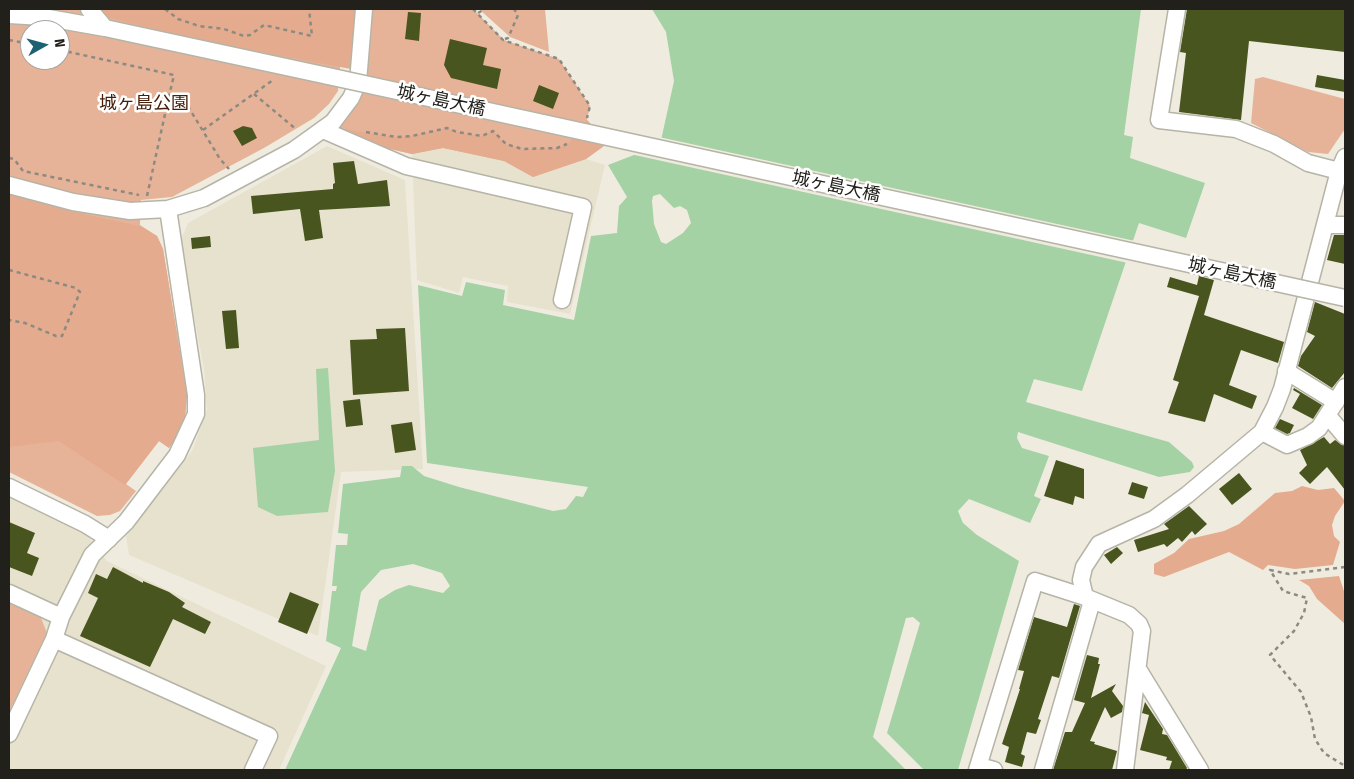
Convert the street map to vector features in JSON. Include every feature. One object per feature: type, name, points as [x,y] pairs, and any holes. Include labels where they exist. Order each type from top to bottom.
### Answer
[{"type":"street","points":[[89,9],[105,28]]},
{"type":"street","points":[[9,185],[45,196],[100,207],[144,211],[168,209],[204,198],[294,150],[323,130],[342,111],[358,82],[364,9]]},
{"type":"street","points":[[1043,770],[1088,599],[1081,580],[1084,566],[1099,544],[1154,519],[1187,495],[1262,432],[1275,407],[1286,371],[1342,164],[1308,163],[1274,144],[1236,129],[1159,120],[1177,9]]},
{"type":"street","name":"城ヶ島大橋","points":[[9,15],[43,17],[105,28],[1345,298]]},
{"type":"street","points":[[323,130],[406,166],[583,207],[562,300]]},
{"type":"street","points":[[9,734],[54,639],[61,617],[92,555],[126,522],[177,456],[196,414],[196,395],[168,209]]},
{"type":"street","points":[[1325,226],[1345,225]]},
{"type":"street","points":[[1286,371],[1332,409],[1345,436]]},
{"type":"street","points":[[1262,432],[1287,445],[1319,428],[1345,387]]},
{"type":"street","points":[[9,487],[86,524],[109,539]]},
{"type":"street","points":[[983,769],[1035,581],[1129,614],[1139,624],[1142,640],[1125,770]]},
{"type":"street","points":[[9,593],[61,617]]},
{"type":"street","points":[[54,639],[268,736],[253,770]]},
{"type":"street","points":[[1138,668],[1200,770]]},
{"type":"path","points":[[166,9],[178,19],[200,26],[224,29],[244,36],[250,35],[264,25],[312,36],[309,9]]},
{"type":"path","points":[[474,9],[504,40],[558,59],[590,106],[587,120]]},
{"type":"path","points":[[478,13],[485,9]]},
{"type":"path","points":[[504,40],[508,38],[518,15],[514,9]]},
{"type":"path","points":[[9,158],[14,159],[24,171],[150,195],[174,75],[70,53]]},
{"type":"path","points":[[202,131],[273,80]]},
{"type":"path","points":[[254,94],[300,132]]},
{"type":"path","points":[[170,96],[183,102],[220,159],[238,180]]},
{"type":"path","points":[[358,131],[396,137],[412,136],[447,128],[482,136],[493,131],[506,144],[522,149],[557,148],[570,143]]},
{"type":"path","points":[[9,270],[76,288],[80,292],[62,336],[56,336],[25,323],[9,320]]},
{"type":"path","points":[[1345,568],[1288,574],[1270,570],[1283,591],[1307,598],[1304,613],[1294,631],[1270,655],[1301,692],[1312,717],[1316,739],[1324,753],[1333,761],[1345,766]]},
{"type":"shaded area","points":[[101,9],[357,9],[351,69],[227,46],[109,18]]},
{"type":"shaded area","points":[[652,9],[1141,9],[1124,135],[1133,137],[1130,158],[1205,183],[1186,238],[1139,223],[1082,391],[1034,379],[1026,402],[1169,442],[1192,462],[1194,467],[1190,472],[1159,477],[1018,432],[1017,438],[1022,448],[1049,456],[1034,496],[1041,499],[1030,523],[969,499],[958,511],[963,523],[977,535],[1019,561],[958,770],[924,770],[887,733],[920,623],[913,617],[906,618],[873,737],[906,770],[285,770],[341,648],[326,641],[332,591],[336,591],[337,586],[332,586],[336,545],[347,545],[348,534],[338,533],[343,484],[400,477],[402,466],[412,466],[424,476],[553,511],[566,509],[576,496],[583,497],[588,487],[427,463],[418,285],[462,296],[466,282],[505,290],[503,305],[574,320],[591,236],[617,233],[619,206],[627,197],[608,165],[660,145],[674,81],[666,32]],"holes":[[[660,194],[674,208],[680,206],[687,210],[691,223],[683,233],[666,244],[661,242],[654,224],[653,196]]]},
{"type":"shaded area","points":[[587,120],[608,143],[586,159],[533,177],[504,161],[443,148],[412,154],[347,139],[333,122],[342,129],[396,137],[412,136],[447,128],[457,132],[482,136],[493,131],[506,144],[522,149],[557,148],[569,143]]},
{"type":"shaded area","points":[[327,146],[405,180],[423,469],[341,472],[318,636],[129,555],[126,536],[192,451],[207,410],[204,369],[180,242],[188,223]]},
{"type":"shaded area","points":[[443,148],[504,161],[533,177],[586,159],[605,165],[570,314],[507,302],[508,286],[463,277],[459,293],[417,280],[412,154]]},
{"type":"shaded area","points":[[9,193],[70,211],[140,226],[157,236],[163,249],[187,395],[185,417],[179,434],[169,448],[159,441],[125,485],[59,441],[9,447]]},
{"type":"shaded area","points":[[328,368],[335,471],[328,512],[277,516],[258,507],[253,448],[319,440],[316,369]]},
{"type":"shaded area","points":[[1302,486],[1318,490],[1334,488],[1345,501],[1335,516],[1332,525],[1334,536],[1340,542],[1333,565],[1295,569],[1268,565],[1263,570],[1229,552],[1164,577],[1154,574],[1154,564],[1174,553],[1189,539],[1224,531],[1239,524],[1275,493],[1292,491]]},
{"type":"shaded area","points":[[9,496],[85,532],[107,561],[326,666],[279,770],[9,770]]},
{"type":"shaded area","points":[[1339,576],[1345,594],[1345,624],[1317,599],[1309,586],[1299,580]]},
{"type":"green space","name":"城ヶ島公園","points":[[9,9],[150,9],[342,45],[338,91],[329,104],[314,118],[264,148],[172,197],[141,200],[140,225],[157,236],[163,249],[187,395],[185,417],[169,448],[159,441],[126,484],[136,491],[120,511],[110,515],[97,516],[9,472]]},
{"type":"green space","points":[[364,9],[473,9],[504,40],[559,59],[590,106],[587,120],[608,143],[586,159],[533,177],[504,161],[443,148],[412,154],[347,139],[333,122],[351,98]]},
{"type":"green space","points":[[479,9],[545,9],[549,52],[510,37]]},
{"type":"green space","points":[[1263,77],[1345,99],[1345,129],[1328,154],[1308,152],[1251,123],[1255,79]]},
{"type":"green space","points":[[9,603],[41,618],[47,633],[9,712]]},
{"type":"pier","points":[[659,137],[1135,241],[1128,263],[630,154],[658,144]]},
{"type":"pier","points":[[413,564],[442,573],[450,586],[443,593],[409,585],[395,590],[379,600],[366,651],[352,646],[361,592],[381,570]]},
{"type":"building","points":[[1187,9],[1345,9],[1345,52],[1249,41],[1241,120],[1179,112],[1186,53],[1180,52]]},
{"type":"building","points":[[408,12],[421,13],[419,41],[405,39]]},
{"type":"building","points":[[450,39],[487,48],[483,65],[501,69],[497,89],[451,78],[444,65]]},
{"type":"building","points":[[1317,75],[1345,80],[1345,92],[1315,87]]},
{"type":"building","points":[[539,85],[559,93],[553,109],[533,101]]},
{"type":"building","points":[[243,126],[252,128],[257,138],[242,146],[233,131]]},
{"type":"building","points":[[354,161],[358,184],[387,180],[390,206],[319,210],[323,238],[305,241],[300,209],[253,214],[251,196],[333,189],[333,184],[335,183],[333,163]]},
{"type":"building","points":[[1334,235],[1345,235],[1345,264],[1327,260]]},
{"type":"building","points":[[210,236],[211,247],[192,249],[191,238]]},
{"type":"building","points":[[1199,276],[1214,280],[1204,315],[1284,342],[1278,363],[1241,350],[1229,385],[1257,396],[1252,409],[1214,394],[1205,422],[1168,413],[1179,382],[1173,380],[1199,296],[1167,287],[1170,277],[1197,285]]},
{"type":"building","points":[[1315,302],[1345,314],[1345,372],[1332,388],[1298,366],[1301,356],[1315,336],[1307,332]]},
{"type":"building","points":[[236,310],[239,348],[226,349],[222,311]]},
{"type":"building","points":[[405,328],[409,391],[353,395],[350,340],[377,339],[376,329]]},
{"type":"building","points":[[1294,388],[1322,405],[1313,419],[1292,408],[1300,394],[1293,390]]},
{"type":"building","points":[[360,399],[363,425],[346,427],[343,401]]},
{"type":"building","points":[[1280,419],[1294,425],[1290,433],[1287,434],[1275,428]]},
{"type":"building","points":[[412,422],[416,450],[395,453],[391,425]]},
{"type":"building","points":[[1324,437],[1330,444],[1335,440],[1345,446],[1345,490],[1327,467],[1310,484],[1299,473],[1307,465],[1300,450]]},
{"type":"building","points":[[1056,460],[1084,469],[1084,499],[1075,496],[1073,505],[1044,496]]},
{"type":"building","points":[[1239,473],[1252,489],[1232,505],[1219,489]]},
{"type":"building","points":[[1132,482],[1148,487],[1144,499],[1128,494]]},
{"type":"building","points":[[1189,506],[1207,524],[1195,535],[1192,531],[1182,542],[1178,538],[1167,547],[1164,544],[1138,552],[1134,540],[1169,529],[1164,524]]},
{"type":"building","points":[[9,522],[35,533],[27,553],[39,558],[32,576],[9,567]]},
{"type":"building","points":[[1117,547],[1123,553],[1111,564],[1104,555]]},
{"type":"building","points":[[113,567],[143,583],[143,581],[169,592],[185,603],[182,607],[211,622],[205,634],[173,619],[150,667],[80,636],[98,598],[88,593],[96,574],[107,579]]},
{"type":"building","points":[[290,592],[319,604],[307,634],[278,622]]},
{"type":"building","points":[[1074,604],[1080,606],[1059,678],[1052,676],[1038,719],[1041,720],[1036,734],[1027,732],[1021,754],[1025,756],[1022,767],[1005,762],[1009,747],[1002,744],[1020,689],[1024,671],[1018,670],[1034,617],[1067,627]]},
{"type":"building","points":[[1087,655],[1099,658],[1098,664],[1100,664],[1091,698],[1116,684],[1112,691],[1123,706],[1122,712],[1111,718],[1105,707],[1090,741],[1117,751],[1112,770],[1053,770],[1065,732],[1072,732],[1085,703],[1074,700]]},
{"type":"building","points":[[1145,702],[1163,729],[1162,734],[1167,735],[1187,768],[1186,770],[1169,770],[1172,761],[1166,760],[1167,757],[1140,750],[1149,715],[1142,713]]}]
